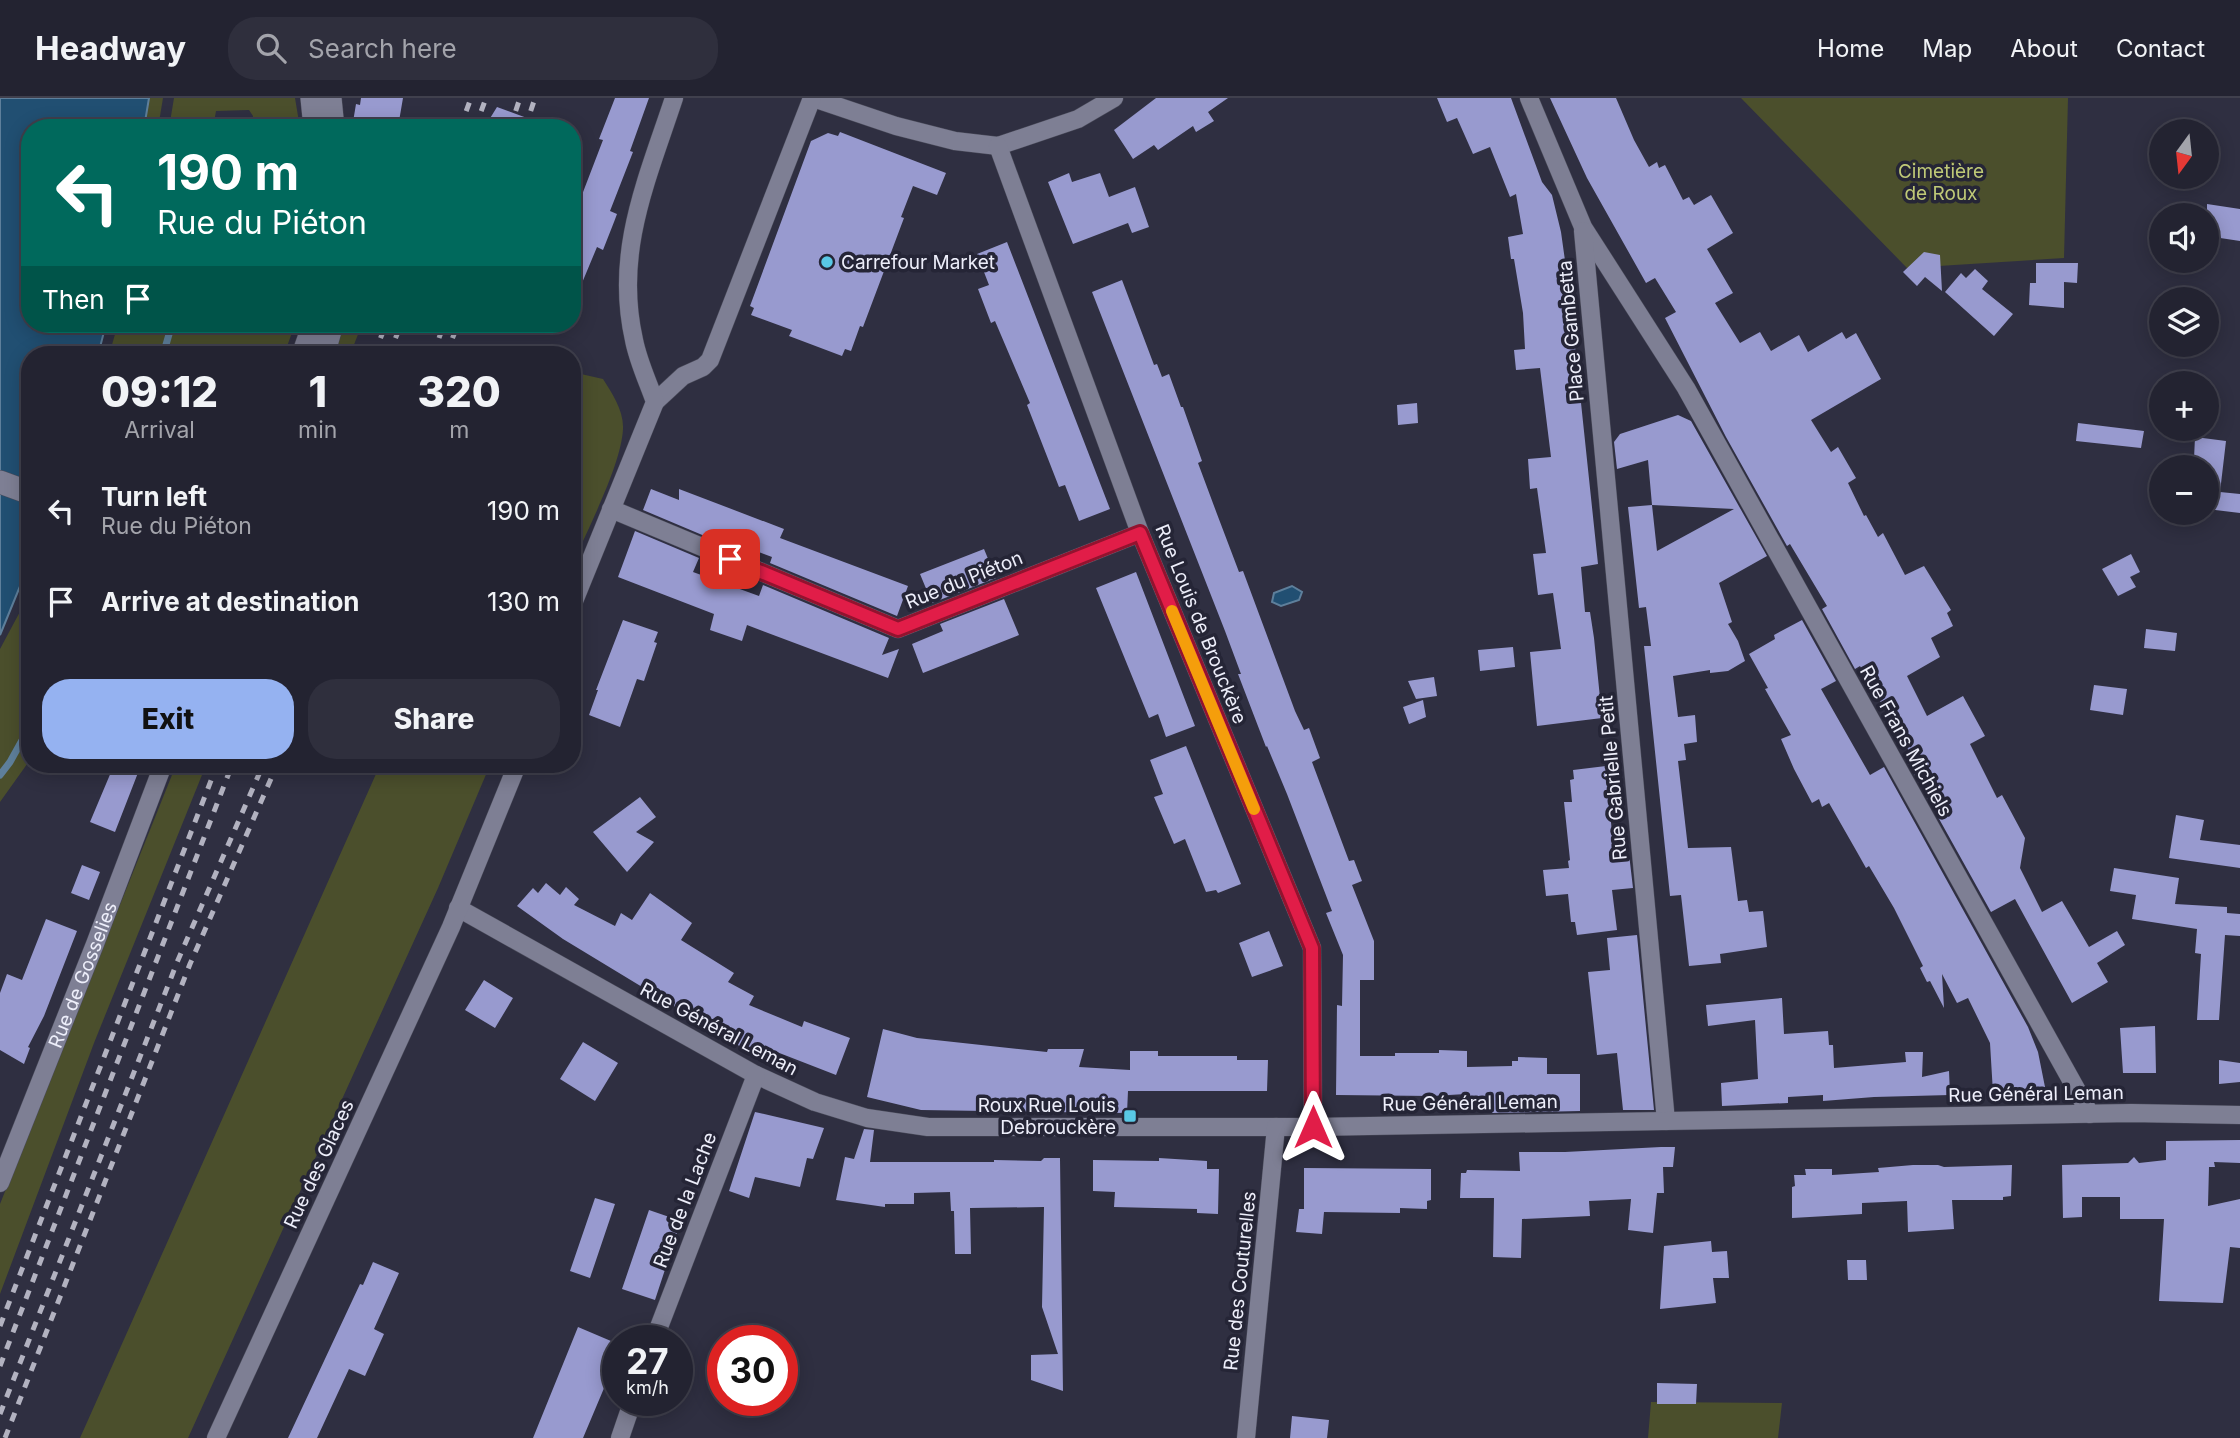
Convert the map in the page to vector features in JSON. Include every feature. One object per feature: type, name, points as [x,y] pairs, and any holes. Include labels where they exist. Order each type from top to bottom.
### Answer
[{"type":"street","points":[[312,98],[315,119]]},
{"type":"street","points":[[330,98],[332,119]]},
{"type":"street","points":[[655,402],[634,341],[628,300],[629,244],[640,199],[674,98]]},
{"type":"street","points":[[581,584],[655,402],[683,376],[703,367],[710,360],[812,98],[920,132],[955,141],[998,146],[1078,119],[1114,98]]},
{"type":"street","name":"Place Gambetta","points":[[1529,98],[1583,227],[1686,388]]},
{"type":"street","name":"Rue Louis de Brouckère","points":[[998,146],[1140,533],[1312,948],[1313,1127]]},
{"type":"street","name":"Place Gambetta","points":[[1583,227],[1602,431]]},
{"type":"street","name":"Rue Frans Michiels","points":[[1686,388],[2090,1114]]},
{"type":"street","name":"Rue Gabrielle Petit","points":[[1602,431],[1666,1121]]},
{"type":"street","points":[[0,482],[21,490]]},
{"type":"street","name":"Rue du Piéton","points":[[611,509],[898,629],[1140,533]]},
{"type":"street","name":"Rue de Gosselies","points":[[0,1183],[96,944],[160,773]]},
{"type":"street","name":"Rue des Glaces","points":[[216,1438],[458,908],[514,773]]},
{"type":"street","name":"Rue Général Leman","points":[[458,908],[756,1075],[815,1102],[867,1118],[928,1127],[1313,1127],[2090,1114],[2240,1115]]},
{"type":"street","name":"Rue de la Lache","points":[[660,1325],[756,1075]]},
{"type":"street","name":"Rue des Couturelles","points":[[1246,1438],[1276,1127]]},
{"type":"street","points":[[620,1438],[628,1416]]},
{"type":"green space","points":[[149,98],[163,98],[160,119],[146,119]]},
{"type":"green space","points":[[174,98],[295,98],[298,119],[253,119],[249,110],[216,111],[215,119],[170,119]]},
{"type":"green space","name":"Cimetière de Roux","points":[[1741,98],[2068,98],[2064,258],[1907,268]]},
{"type":"green space","points":[[115,333],[292,333],[287,346],[112,346]]},
{"type":"green space","points":[[338,333],[359,333],[353,346],[335,346]]},
{"type":"green space","points":[[581,374],[603,379],[614,396],[623,422],[621,444],[602,498],[581,546]]},
{"type":"green space","points":[[21,610],[21,773],[0,802],[0,649]]},
{"type":"green space","points":[[173,773],[203,773],[94,1043],[0,1294],[0,1204]]},
{"type":"green space","points":[[376,773],[487,773],[438,888],[188,1438],[80,1438]]},
{"type":"green space","points":[[1651,1402],[1782,1403],[1778,1438],[1648,1438]]},
{"type":"water","points":[[0,98],[149,98],[146,119],[21,119],[21,333],[104,333],[100,346],[21,346],[21,584],[0,635]]},
{"type":"water","points":[[1292,586],[1302,592],[1299,600],[1281,606],[1272,602],[1274,593]]},
{"type":"building","points":[[361,98],[403,98],[399,119],[354,119],[356,104],[360,105]]},
{"type":"building","points":[[615,98],[649,98],[630,151],[633,152],[610,211],[617,214],[603,250],[597,247],[581,285],[581,197],[603,140],[599,139]]},
{"type":"building","points":[[1156,98],[1228,98],[1208,112],[1214,121],[1196,132],[1193,126],[1158,150],[1154,145],[1133,159],[1114,130]]},
{"type":"building","points":[[1437,98],[1511,98],[1542,182],[1552,195],[1561,232],[1569,289],[1598,564],[1581,567],[1585,612],[1590,612],[1594,638],[1602,718],[1537,726],[1530,652],[1561,649],[1553,593],[1538,595],[1533,554],[1546,553],[1537,488],[1530,489],[1528,459],[1551,457],[1540,368],[1516,370],[1514,350],[1525,349],[1523,313],[1508,237],[1523,234],[1516,194],[1510,197],[1490,147],[1473,154],[1457,118],[1447,122]]},
{"type":"building","points":[[1550,98],[1616,98],[1649,167],[1657,162],[1659,168],[1665,165],[1683,200],[1689,197],[1694,205],[1711,195],[1733,233],[1707,249],[1733,293],[1715,303],[1740,343],[1760,332],[1771,351],[1799,335],[1808,352],[1842,332],[1846,339],[1856,333],[1881,379],[1811,420],[1831,452],[1838,447],[1856,478],[1848,483],[1864,516],[1866,515],[1878,537],[1883,533],[1905,575],[1924,566],[1951,610],[1947,613],[1953,626],[1931,638],[1940,657],[1907,676],[1927,716],[1963,696],[1985,736],[1970,744],[1997,798],[2002,795],[2025,838],[2020,868],[2042,912],[2062,901],[2089,947],[2117,931],[2125,945],[2097,963],[2108,982],[2072,1003],[2015,899],[1991,912],[1904,756],[1910,753],[1860,666],[1855,669],[1822,609],[1827,606],[1790,544],[1787,546],[1726,437],[1665,318],[1676,312],[1655,278],[1646,283],[1587,178]]},
{"type":"building","points":[[497,107],[530,119],[490,119]]},
{"type":"building","name":"Carrefour Market","points":[[840,132],[946,173],[937,195],[913,186],[901,217],[904,218],[863,327],[860,326],[851,351],[845,349],[842,356],[789,336],[792,330],[751,315],[754,308],[750,306],[811,141],[828,133],[838,136]]},
{"type":"building","points":[[1069,173],[1072,182],[1100,173],[1109,197],[1135,187],[1149,227],[1132,233],[1128,223],[1073,244],[1048,182]]},
{"type":"building","points":[[2219,206],[2240,209],[2240,241],[2219,238]]},
{"type":"building","points":[[1007,242],[1110,509],[1079,521],[1065,485],[1059,487],[1027,405],[1030,403],[995,321],[991,323],[978,289],[989,285],[977,254]]},
{"type":"building","points":[[1924,252],[1940,255],[1942,291],[1925,277],[1917,286],[1903,272]]},
{"type":"building","points":[[2036,263],[2078,263],[2077,283],[2064,282],[2064,308],[2029,305],[2030,283],[2036,283]]},
{"type":"building","points":[[1975,269],[1988,281],[1982,289],[2013,314],[1994,336],[1945,292],[1961,273],[1966,278]]},
{"type":"building","points":[[1122,280],[1154,365],[1157,364],[1162,377],[1169,374],[1183,407],[1202,461],[1198,463],[1217,514],[1239,572],[1243,571],[1295,711],[1304,730],[1309,728],[1320,758],[1312,762],[1349,861],[1354,860],[1362,881],[1352,885],[1374,941],[1374,980],[1360,980],[1360,1056],[1439,1053],[1439,1050],[1467,1051],[1467,1067],[1512,1066],[1512,1061],[1518,1061],[1518,1057],[1547,1058],[1547,1074],[1580,1074],[1580,1111],[1492,1113],[1493,1099],[1465,1097],[1466,1094],[1336,1095],[1337,1005],[1342,1006],[1343,955],[1326,913],[1332,911],[1266,747],[1225,631],[1092,292]]},
{"type":"building","points":[[1417,403],[1418,423],[1398,425],[1397,405]]},
{"type":"building","points":[[1678,415],[1691,421],[1767,556],[1719,583],[1732,622],[1728,624],[1745,661],[1728,671],[1710,673],[1710,670],[1673,676],[1678,717],[1695,715],[1697,742],[1684,744],[1686,760],[1678,761],[1688,848],[1731,847],[1738,901],[1747,900],[1749,912],[1763,911],[1767,947],[1720,954],[1721,963],[1689,966],[1681,895],[1670,896],[1644,646],[1651,646],[1646,607],[1639,608],[1628,507],[1652,505],[1648,460],[1617,469],[1614,442],[1620,434]],"holes":[[[1652,505],[1734,509],[1657,551]]]},
{"type":"building","points":[[2078,423],[2144,431],[2141,448],[2076,441]]},
{"type":"building","points":[[2195,441],[2226,441],[2220,492],[2240,494],[2240,513],[2219,510],[2219,455],[2194,455]]},
{"type":"building","points":[[651,489],[679,500],[679,489],[784,529],[780,538],[908,586],[897,616],[770,563],[772,557],[708,533],[707,537],[643,510]]},
{"type":"building","points":[[635,531],[699,558],[693,572],[759,596],[763,585],[889,638],[882,655],[899,649],[888,678],[747,625],[742,641],[710,630],[714,614],[618,577]]},
{"type":"building","points":[[984,549],[996,578],[932,603],[920,574]]},
{"type":"building","points":[[2131,554],[2140,572],[2130,577],[2136,587],[2118,596],[2102,569]]},
{"type":"building","points":[[1136,572],[1195,726],[1166,737],[1158,714],[1149,718],[1096,588]]},
{"type":"building","points":[[1004,599],[1019,635],[923,673],[912,644],[943,631],[940,624]]},
{"type":"building","points":[[623,620],[658,632],[644,681],[637,679],[620,727],[589,715]]},
{"type":"building","points":[[1802,620],[1836,681],[1821,689],[1870,775],[1884,767],[2028,1027],[2038,1052],[2046,1092],[1993,1093],[1990,1043],[1968,998],[1957,1003],[1942,974],[1944,1008],[1930,981],[1927,982],[1920,968],[1923,966],[1894,908],[1869,866],[1866,868],[1829,803],[1822,807],[1819,799],[1812,803],[1794,769],[1781,739],[1791,735],[1749,654],[1775,639],[1774,635]]},
{"type":"building","points":[[2146,629],[2177,633],[2175,651],[2144,648]]},
{"type":"building","points":[[1513,647],[1515,667],[1480,671],[1478,650]]},
{"type":"building","points":[[1434,677],[1437,696],[1416,699],[1408,681]]},
{"type":"building","points":[[2094,685],[2127,689],[2123,715],[2090,710]]},
{"type":"building","points":[[1423,700],[1426,717],[1409,724],[1403,707]]},
{"type":"building","points":[[1186,746],[1241,884],[1218,893],[1216,890],[1206,892],[1185,839],[1174,844],[1154,797],[1163,794],[1150,760]]},
{"type":"building","points":[[1606,766],[1614,856],[1629,854],[1633,888],[1612,890],[1617,930],[1577,935],[1575,922],[1571,922],[1568,894],[1546,896],[1543,870],[1569,868],[1564,802],[1572,802],[1570,780],[1574,779],[1573,770]]},
{"type":"building","points":[[111,773],[138,773],[115,832],[90,822]]},
{"type":"building","points":[[640,797],[656,817],[636,832],[654,842],[627,872],[593,832]]},
{"type":"building","points":[[2176,815],[2204,820],[2200,840],[2240,845],[2240,868],[2169,858]]},
{"type":"building","points":[[82,865],[100,872],[89,900],[71,893]]},
{"type":"building","points":[[2114,868],[2179,878],[2175,904],[2227,907],[2227,913],[2240,914],[2240,936],[2225,935],[2219,1020],[2197,1020],[2201,954],[2195,953],[2197,929],[2132,919],[2136,895],[2110,891]]},
{"type":"building","points":[[546,883],[560,895],[566,887],[579,899],[574,905],[615,926],[621,913],[632,920],[650,893],[692,923],[681,940],[734,973],[728,982],[754,996],[749,1005],[802,1027],[804,1021],[850,1038],[836,1075],[756,1044],[751,1053],[563,939],[517,906],[533,888],[538,893]]},
{"type":"building","points":[[46,919],[77,931],[44,1016],[28,1047],[30,1048],[24,1064],[0,1050],[0,993],[7,974],[22,980]]},
{"type":"building","points":[[1269,931],[1283,966],[1252,977],[1239,943]]},
{"type":"building","points":[[1637,935],[1654,1110],[1623,1110],[1617,1053],[1597,1055],[1588,972],[1610,970],[1607,938]]},
{"type":"building","points":[[484,980],[513,998],[495,1028],[465,1010]]},
{"type":"building","points":[[1782,998],[1784,1034],[1828,1031],[1829,1045],[1833,1045],[1834,1068],[1906,1062],[1905,1052],[1923,1052],[1922,1077],[1949,1071],[1950,1095],[1823,1101],[1823,1095],[1788,1097],[1788,1103],[1722,1106],[1721,1083],[1758,1079],[1755,1020],[1708,1026],[1706,1005]]},
{"type":"building","points":[[2155,1026],[2156,1073],[2123,1073],[2120,1028]]},
{"type":"building","points":[[883,1029],[917,1038],[1047,1052],[1048,1049],[1084,1049],[1079,1067],[1130,1070],[1130,1051],[1158,1051],[1158,1056],[1237,1056],[1237,1060],[1268,1060],[1267,1091],[1128,1091],[1127,1113],[921,1110],[867,1097]]},
{"type":"building","points":[[583,1042],[618,1063],[595,1101],[560,1079]]},
{"type":"building","points":[[2219,1060],[2240,1063],[2240,1082],[2219,1084]]},
{"type":"building","points":[[755,1112],[824,1128],[813,1159],[807,1158],[800,1187],[755,1177],[749,1198],[729,1191]]},
{"type":"building","points":[[864,1129],[874,1130],[870,1162],[994,1162],[1060,1158],[1063,1391],[1031,1380],[1031,1355],[1058,1354],[1042,1307],[1044,1207],[970,1208],[971,1254],[955,1254],[954,1211],[951,1211],[950,1192],[914,1193],[914,1204],[885,1204],[885,1207],[836,1200],[845,1157],[854,1159]]},
{"type":"building","points":[[2240,1140],[2240,1163],[2214,1162],[2215,1167],[2209,1167],[2208,1206],[2240,1199],[2240,1248],[2230,1247],[2223,1303],[2159,1301],[2164,1219],[2120,1219],[2120,1197],[2082,1197],[2082,1217],[2063,1218],[2062,1165],[2128,1163],[2134,1157],[2139,1163],[2166,1160],[2166,1141]]},
{"type":"building","points":[[1675,1147],[1673,1167],[1663,1167],[1664,1193],[1657,1193],[1653,1233],[1628,1230],[1631,1199],[1589,1201],[1590,1216],[1522,1219],[1521,1258],[1493,1257],[1494,1198],[1460,1198],[1461,1173],[1466,1173],[1467,1170],[1520,1171],[1519,1152]]},
{"type":"building","points":[[1159,1158],[1207,1161],[1207,1169],[1219,1169],[1218,1214],[1197,1213],[1197,1209],[1114,1207],[1115,1192],[1093,1191],[1093,1160],[1159,1161]]},
{"type":"building","points":[[1913,1165],[2012,1165],[2011,1196],[2003,1197],[2003,1200],[1952,1200],[1954,1229],[1908,1232],[1907,1201],[1862,1203],[1862,1214],[1792,1218],[1794,1175],[1806,1175],[1805,1169],[1832,1169],[1832,1175],[1879,1172],[1878,1168]]},
{"type":"building","points":[[1304,1168],[1431,1169],[1431,1200],[1427,1201],[1427,1209],[1400,1208],[1400,1213],[1324,1212],[1322,1234],[1296,1232],[1299,1209],[1304,1209]]},
{"type":"building","points":[[595,1198],[615,1204],[590,1278],[570,1271]]},
{"type":"building","points":[[649,1210],[681,1221],[655,1300],[622,1289]]},
{"type":"building","points":[[1711,1241],[1712,1252],[1727,1251],[1729,1278],[1713,1278],[1716,1303],[1660,1309],[1664,1246]]},
{"type":"building","points":[[1847,1260],[1866,1260],[1867,1280],[1848,1280]]},
{"type":"building","points":[[373,1262],[399,1273],[374,1329],[384,1334],[365,1376],[349,1369],[317,1438],[288,1438],[360,1284],[363,1285]]},
{"type":"building","points":[[578,1327],[602,1337],[602,1393],[583,1438],[533,1438]]},
{"type":"building","points":[[1657,1383],[1697,1384],[1696,1404],[1657,1404]]},
{"type":"building","points":[[1292,1416],[1329,1420],[1327,1438],[1290,1438]]},
{"type":"waterway","points":[[166,346],[169,333]]},
{"type":"waterway","points":[[0,775],[21,742]]},
{"type":"railway","points":[[463,119],[471,98]]},
{"type":"railway","points":[[478,119],[486,98]]},
{"type":"railway","points":[[513,119],[520,98]]},
{"type":"railway","points":[[528,119],[535,98]]},
{"type":"railway","points":[[377,346],[383,333]]},
{"type":"railway","points":[[392,346],[398,333]]},
{"type":"railway","points":[[436,346],[441,333]]},
{"type":"railway","points":[[449,346],[455,333]]},
{"type":"railway","points":[[0,1326],[214,773]]},
{"type":"railway","points":[[0,1366],[229,773]]},
{"type":"railway","points":[[0,1414],[178,960],[260,773]]},
{"type":"railway","points":[[5,1438],[190,964],[274,773]]},
{"type":"slow traffic","points":[[1172,611],[1254,809]]},
{"type":"place","name":"Carrefour Market","points":[[827,262]]},
{"type":"place","name":"Roux Rue Louis Debrouckère","points":[[1130,1116]]},
{"type":"route","points":[[730,559],[898,629],[1140,533],[1312,948],[1313,1127]]}]
